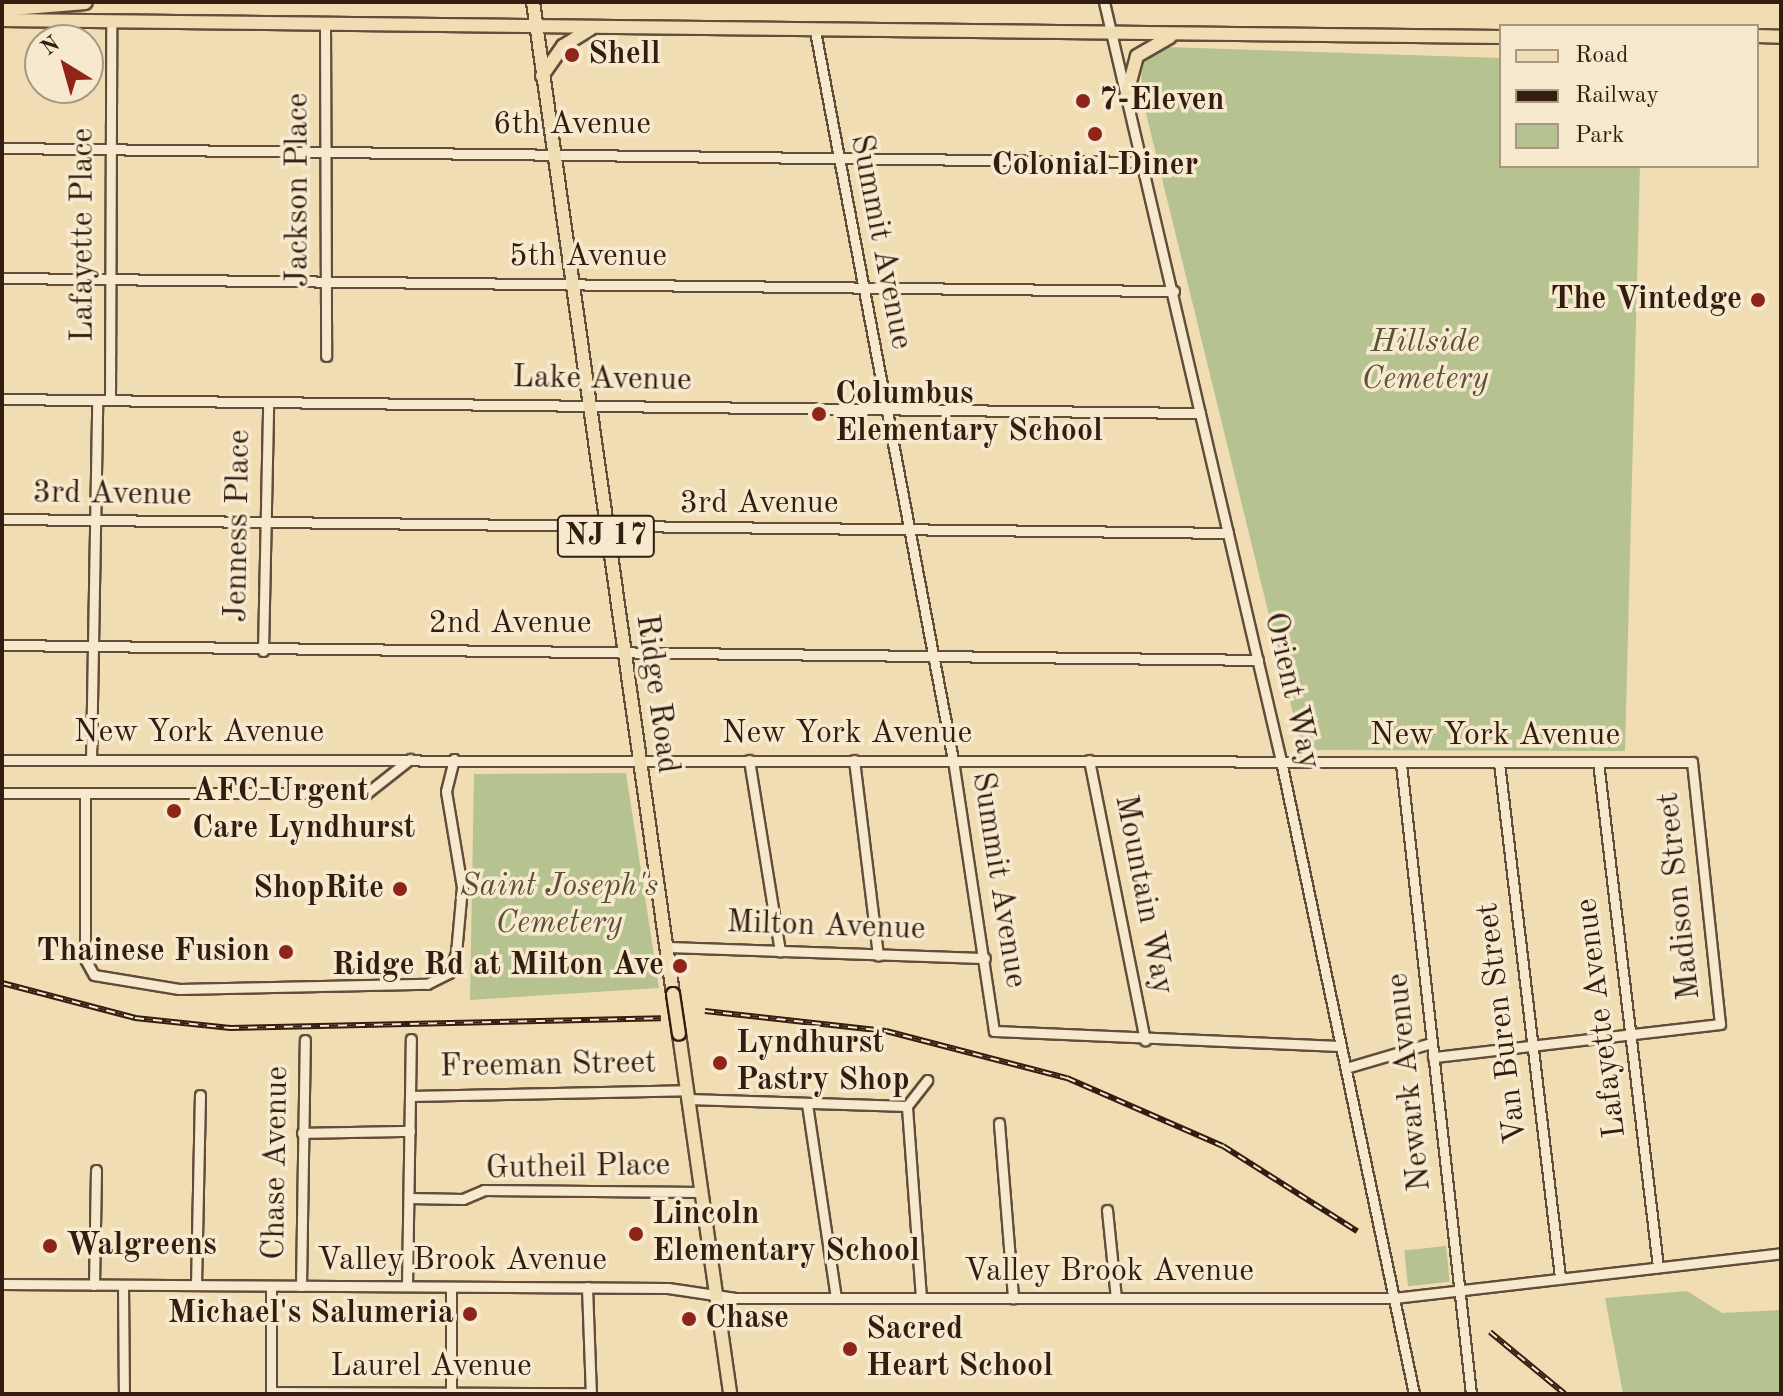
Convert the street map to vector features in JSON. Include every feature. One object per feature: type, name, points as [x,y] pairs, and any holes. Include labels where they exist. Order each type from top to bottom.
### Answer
[{"type":"highway","points":[[2,9],[85,2]]},
{"type":"main road","points":[[2,20],[325,24],[534,14],[593,27],[1499,37]]},
{"type":"main road","name":"Ridge Road","points":[[534,14],[587,405],[730,1394]]},
{"type":"main road","points":[[542,77],[563,46],[593,27]]},
{"type":"main road","points":[[1126,97],[1137,56],[1175,35]]},
{"type":"main road","points":[[1759,36],[1781,37]]},
{"type":"street","name":"Orient Way","points":[[1104,2],[1174,291],[1281,761],[1414,1394]]},
{"type":"street","name":"Lafayette Place","points":[[110,400],[111,21]]},
{"type":"street","name":"Jackson Place","points":[[325,24],[326,356]]},
{"type":"street","name":"Summit Avenue","points":[[815,31],[835,153],[953,760],[994,1031],[1145,1040]]},
{"type":"street","name":"6th Avenue","points":[[2,148],[835,153],[1141,162]]},
{"type":"street","name":"5th Avenue","points":[[2,278],[325,284],[570,281],[1174,291]]},
{"type":"street","name":"Lake Avenue","points":[[2,399],[1200,413]]},
{"type":"street","points":[[91,760],[97,400]]},
{"type":"street","name":"Jenness Place","points":[[263,651],[268,402]]},
{"type":"street","name":"3rd Avenue","points":[[2,519],[1228,533]]},
{"type":"street","name":"2nd Avenue","points":[[2,645],[95,649],[624,650],[1258,660]]},
{"type":"street","points":[[2,793],[367,793],[410,759]]},
{"type":"street","points":[[85,793],[85,959],[94,975],[179,989],[427,984],[449,973],[456,953],[462,887],[446,791],[454,759]]},
{"type":"street","name":"New York Avenue","points":[[2,760],[1692,762]]},
{"type":"street","points":[[749,760],[780,952]]},
{"type":"street","points":[[854,760],[878,956]]},
{"type":"street","name":"Mountain Way","points":[[1089,760],[1145,1040]]},
{"type":"street","name":"Lafayette Avenue","points":[[1598,762],[1658,1267]]},
{"type":"street","name":"Madison Street","points":[[1630,1036],[1720,1024],[1692,762]]},
{"type":"street","name":"Van Buren Street","points":[[1499,763],[1560,1277]]},
{"type":"street","name":"Newark Avenue","points":[[1401,764],[1471,1394]]},
{"type":"street","name":"Milton Avenue","points":[[666,947],[985,958]]},
{"type":"street","points":[[1433,1057],[1630,1036]]},
{"type":"street","points":[[407,1286],[411,1039]]},
{"type":"street","name":"Chase Avenue","points":[[301,1286],[305,1040]]},
{"type":"street","points":[[1145,1040],[1341,1046]]},
{"type":"street","points":[[1346,1068],[1431,1043]]},
{"type":"street","points":[[921,1298],[907,1106],[927,1080]]},
{"type":"street","points":[[196,1285],[200,1095]]},
{"type":"street","name":"Freeman Street","points":[[410,1096],[688,1095],[807,1104],[907,1106]]},
{"type":"street","points":[[807,1104],[836,1298]]},
{"type":"street","points":[[999,1123],[1013,1298]]},
{"type":"street","points":[[302,1133],[410,1131]]},
{"type":"street","points":[[94,1285],[96,1170]]},
{"type":"street","name":"Gutheil Place","points":[[409,1198],[463,1199],[484,1190],[701,1192]]},
{"type":"street","points":[[1107,1210],[1116,1298]]},
{"type":"street","name":"Valley Brook Avenue","points":[[2,1284],[587,1287],[716,1297],[1394,1298],[1781,1253]]},
{"type":"street","points":[[123,1285],[124,1394]]},
{"type":"street","name":"Chase Avenue","points":[[271,1286],[271,1393]]},
{"type":"street","points":[[451,1287],[451,1393]]},
{"type":"street","points":[[587,1287],[591,1394]]},
{"type":"street","name":"Laurel Avenue","points":[[271,1393],[591,1394]]},
{"type":"green space","name":"Hillside Cemetery","points":[[1166,47],[1499,58],[1499,168],[1640,168],[1625,751],[1302,750],[1142,97],[1141,64]]},
{"type":"green space","name":"Saint Joseph's Cemetery","points":[[626,773],[659,988],[470,1000],[474,774]]},
{"type":"green space","points":[[1446,1246],[1450,1282],[1408,1286],[1404,1250]]},
{"type":"green space","points":[[1687,1291],[1722,1313],[1781,1310],[1781,1394],[1623,1394],[1605,1298]]},
{"type":"railway","points":[[2,983],[135,1018],[230,1028],[661,1018]]},
{"type":"railway","points":[[705,1011],[886,1031],[1067,1078],[1223,1146],[1357,1231]]},
{"type":"railway","points":[[1490,1332],[1565,1394]]},
{"type":"place","name":"Shell","points":[[572,55]]},
{"type":"place","name":"7-Eleven","points":[[1083,101]]},
{"type":"place","name":"Colonial Diner","points":[[1095,134]]},
{"type":"place","name":"The Vintedge","points":[[1758,300]]},
{"type":"place","name":"Columbus Elementary School","points":[[819,414]]},
{"type":"place","name":"AFC Urgent Care Lyndhurst","points":[[174,811]]},
{"type":"place","name":"ShopRite","points":[[400,889]]},
{"type":"place","name":"Thainese Fusion","points":[[286,952]]},
{"type":"place","name":"Ridge Rd at Milton Ave","points":[[680,966]]},
{"type":"place","name":"Lyndhurst Pastry Shop","points":[[720,1063]]},
{"type":"place","name":"Lincoln Elementary School","points":[[636,1234]]},
{"type":"place","name":"Walgreens","points":[[50,1246]]},
{"type":"place","name":"Michael's Salumeria","points":[[470,1314]]},
{"type":"place","name":"Chase","points":[[689,1319]]},
{"type":"place","name":"Sacred Heart School","points":[[850,1349]]}]
